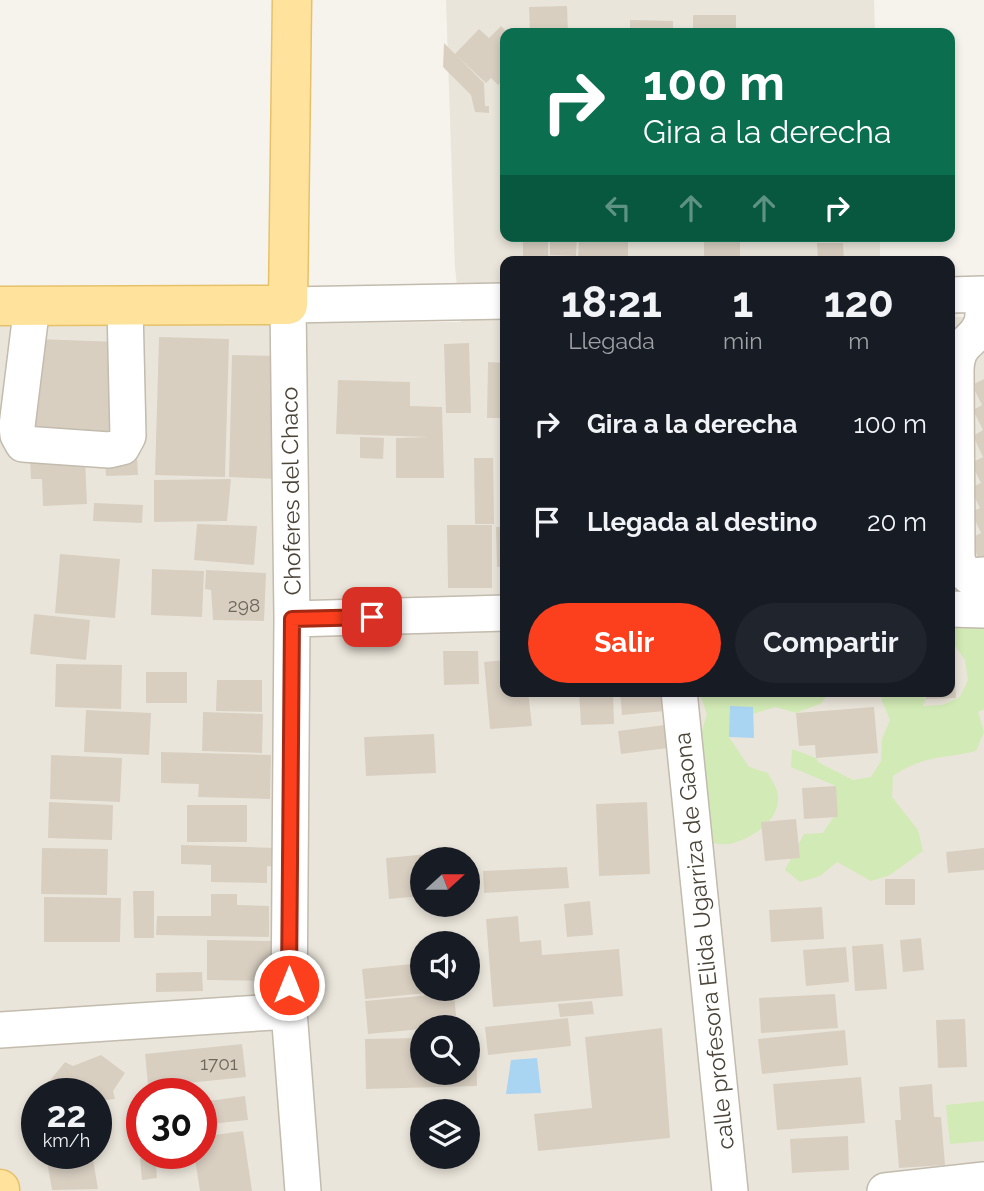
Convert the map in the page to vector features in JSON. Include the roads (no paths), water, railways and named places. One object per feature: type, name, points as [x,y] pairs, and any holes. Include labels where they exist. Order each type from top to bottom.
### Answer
[{"type":"main road","name":"Choferes del Chaco","points":[[288,305],[292,0]]},
{"type":"main road","points":[[16,306],[288,305]]},
{"type":"street","points":[[955,301],[974,323],[956,357],[955,385]]},
{"type":"street","points":[[288,305],[500,302]]},
{"type":"street","name":"Choferes del Chaco","points":[[288,305],[292,619],[289,1012],[303,1191]]},
{"type":"street","points":[[16,306],[17,426],[23,444],[109,450],[122,447],[128,436],[125,307]]},
{"type":"street","points":[[955,500],[957,559],[961,569],[969,576],[984,575]]},
{"type":"street","points":[[955,609],[984,610]]},
{"type":"street","points":[[292,619],[500,613]]},
{"type":"street","name":"calle profesora Elida Ugarriza de Gaona","points":[[680,697],[730,1191]]},
{"type":"street","points":[[0,1030],[289,1012]]},
{"type":"street","points":[[885,1191],[984,1180]]},
{"type":"water","points":[[730,706],[753,707],[754,738],[729,737]]},
{"type":"water","points":[[537,1058],[541,1093],[506,1094],[511,1060]]}]
